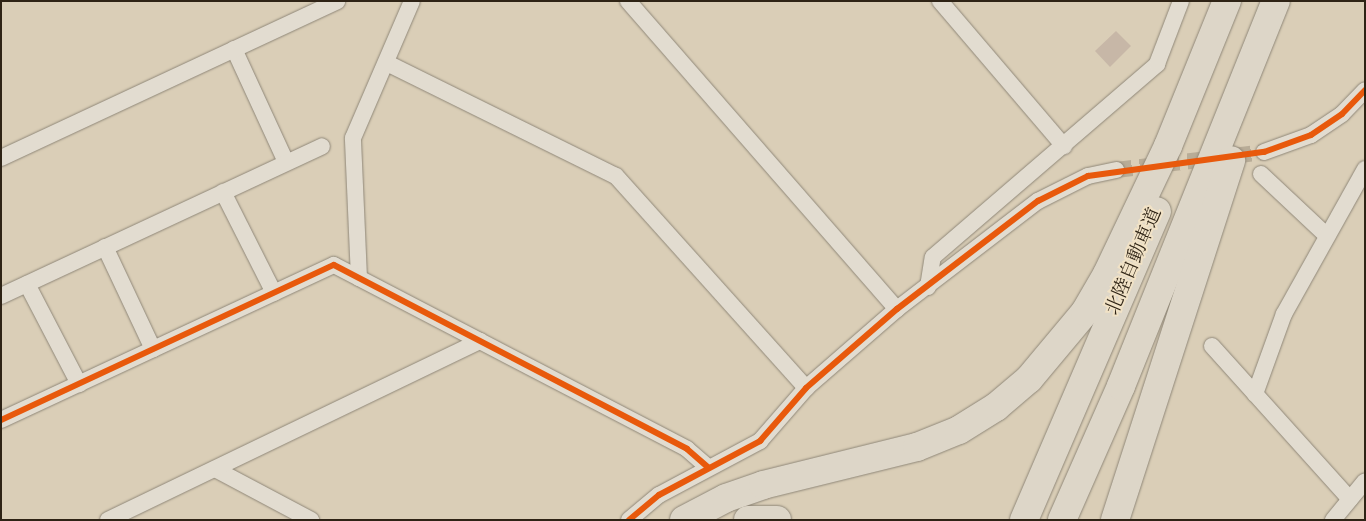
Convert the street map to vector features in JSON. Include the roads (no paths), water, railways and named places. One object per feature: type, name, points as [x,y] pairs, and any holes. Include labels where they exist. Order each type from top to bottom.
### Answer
[{"type":"highway","points":[[684,520],[726,498],[763,485],[917,447],[973,421],[1029,380],[1085,312],[1107,274],[1168,146],[1228,1]]},
{"type":"highway","name":"北陸自動車道","points":[[1024,520],[1170,178],[1239,1]]},
{"type":"highway","name":"北陸自動車道","points":[[1062,520],[1124,377],[1276,1]]},
{"type":"highway","points":[[1114,520],[1282,1]]},
{"type":"highway","points":[[748,520],[778,520]]},
{"type":"street","points":[[1,158],[337,1]]},
{"type":"street","points":[[359,278],[353,138],[387,63],[412,1]]},
{"type":"street","points":[[628,1],[897,309]]},
{"type":"street","points":[[940,1],[1064,146]]},
{"type":"street","points":[[928,287],[933,257],[1157,64],[1181,1]]},
{"type":"street","points":[[234,49],[286,162]]},
{"type":"street","points":[[387,63],[616,176],[806,388]]},
{"type":"street","points":[[1264,152],[1311,135],[1342,114],[1365,90]]},
{"type":"street","points":[[1,296],[322,146]]},
{"type":"street","points":[[1256,394],[1284,314],[1326,235],[1365,169]]},
{"type":"street","points":[[629,520],[659,494],[760,441],[806,388],[897,309],[1038,201],[1088,176],[1116,170]]},
{"type":"street","points":[[1261,174],[1326,235]]},
{"type":"street","points":[[223,192],[274,293]]},
{"type":"street","points":[[105,247],[153,349]]},
{"type":"street","points":[[1,420],[334,265],[687,449],[708,467]]},
{"type":"street","points":[[27,284],[80,384]]},
{"type":"street","points":[[108,520],[480,341]]},
{"type":"street","points":[[1212,346],[1350,499]]},
{"type":"street","points":[[215,469],[311,520]]},
{"type":"street","points":[[1333,520],[1365,480]]},
{"type":"tunnel","points":[[1116,170],[1264,152]]}]
